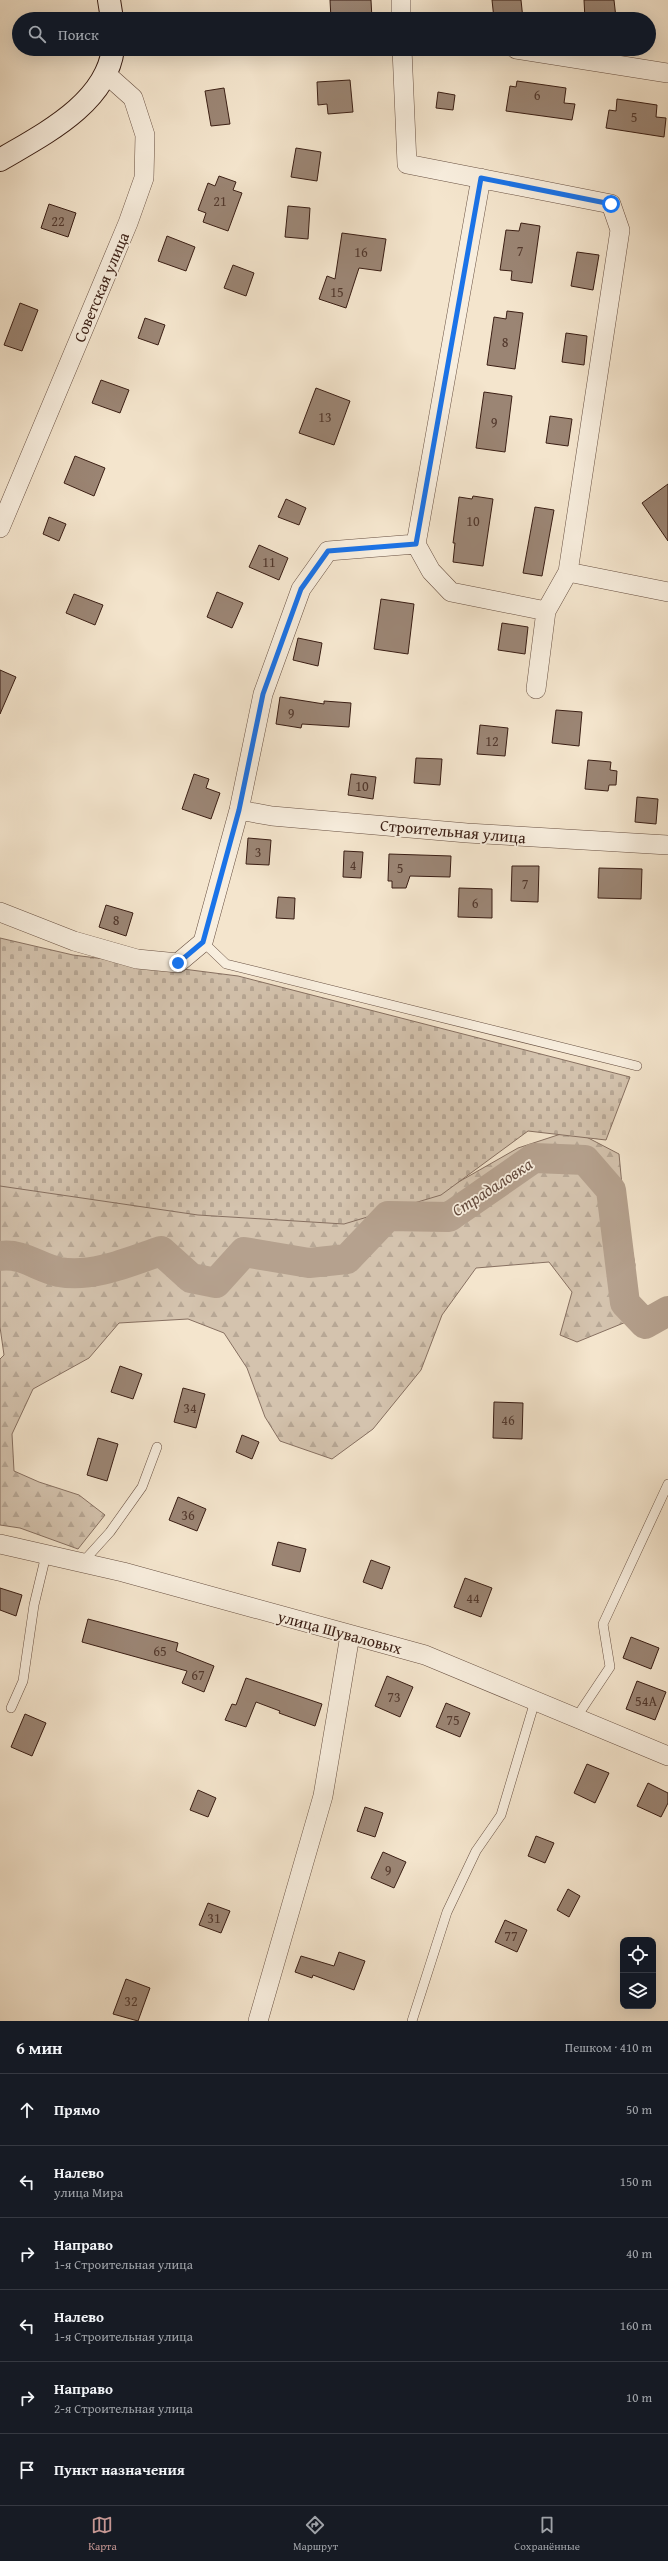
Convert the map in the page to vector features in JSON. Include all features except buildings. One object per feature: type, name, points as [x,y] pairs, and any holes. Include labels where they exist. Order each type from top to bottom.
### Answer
[{"type":"street","points":[[109,0],[111,12]]},
{"type":"street","points":[[401,0],[401,12]]},
{"type":"street","points":[[0,160],[58,125],[85,103],[105,73],[111,56]]},
{"type":"street","points":[[402,56],[407,164],[611,204],[620,230],[568,572],[546,611],[536,689]]},
{"type":"street","points":[[560,56],[668,73]]},
{"type":"street","name":"Советская улица","points":[[0,528],[128,223],[144,178],[145,135],[132,98],[105,73]]},
{"type":"street","points":[[481,178],[416,544],[431,571],[451,592],[546,611]]},
{"type":"street","points":[[0,912],[74,941],[137,959],[178,963],[203,942],[239,810],[263,694],[301,589],[328,551],[416,544]]},
{"type":"street","points":[[568,572],[668,592]]},
{"type":"street","name":"Строительная улица","points":[[239,810],[272,816],[467,833],[668,846]]},
{"type":"street","name":"улица Шуваловых","points":[[0,1544],[82,1563],[425,1655],[668,1756]]},
{"type":"street","points":[[258,2021],[323,1796],[350,1635]]},
{"type":"lane","points":[[203,942],[226,964],[637,1066]]},
{"type":"lane","points":[[82,1563],[110,1532],[142,1487],[157,1447]]},
{"type":"lane","points":[[576,1718],[610,1666],[603,1624],[668,1484]]},
{"type":"lane","points":[[11,1708],[22,1680],[34,1605],[46,1555]]},
{"type":"lane","points":[[412,2021],[447,1912],[476,1851],[501,1815],[535,1701]]},
{"type":"green space","points":[[0,938],[73,955],[238,976],[630,1077],[606,1140],[528,1131],[441,1195],[344,1224],[198,1215],[0,1186]]},
{"type":"green space","points":[[0,951],[455,1184],[518,1148],[573,1130],[619,1154],[624,1207],[635,1265],[626,1322],[577,1342],[560,1335],[572,1292],[549,1262],[476,1268],[442,1315],[421,1370],[373,1429],[332,1459],[280,1441],[265,1417],[247,1368],[224,1333],[188,1319],[119,1323],[89,1358],[33,1389],[12,1434],[14,1471],[39,1482],[79,1495],[105,1515],[78,1549],[20,1528],[0,1525],[0,1359],[4,1355],[0,1327]]},
{"type":"waterway","name":"Страдаловка","points":[[0,1256],[23,1258],[59,1272],[85,1273],[111,1268],[161,1251],[191,1278],[216,1283],[244,1252],[309,1263],[347,1259],[388,1216],[449,1217],[534,1158],[585,1160],[611,1190],[625,1303],[645,1324],[668,1311]]},
{"type":"route","points":[[178,963],[203,942],[239,810],[263,694],[301,589],[328,551],[416,544],[481,178],[611,204]]}]
